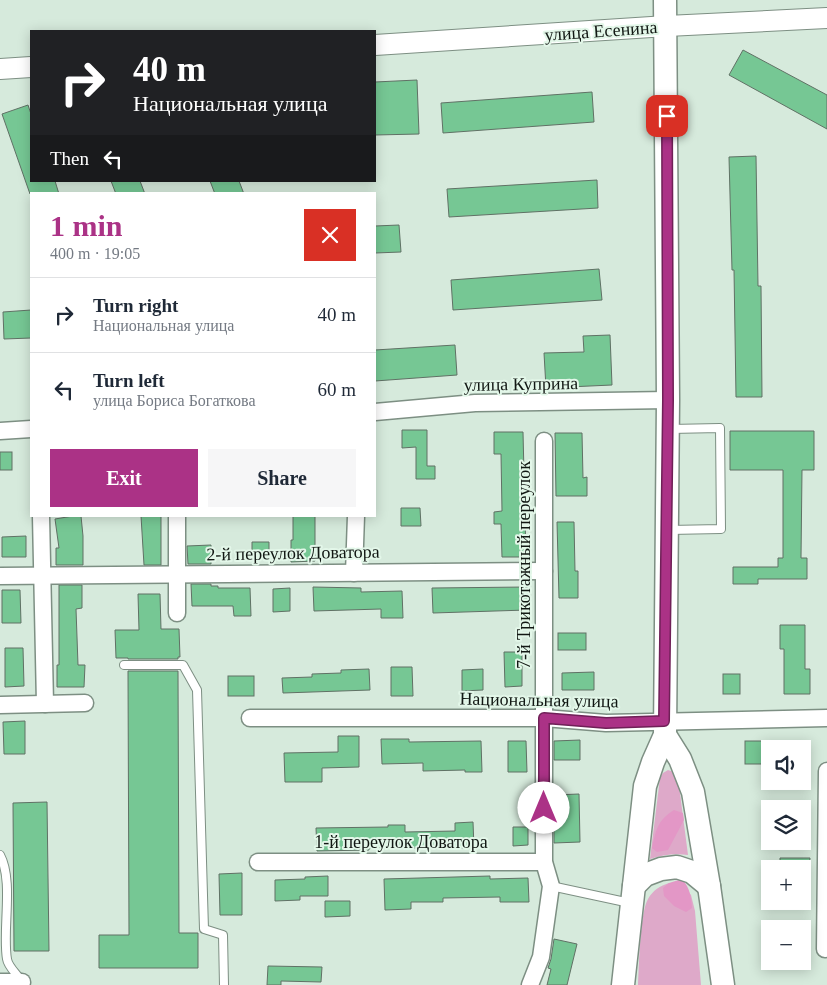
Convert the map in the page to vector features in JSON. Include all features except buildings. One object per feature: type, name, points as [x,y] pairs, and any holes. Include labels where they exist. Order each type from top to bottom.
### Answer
[{"type":"main road","points":[[622,985],[645,786],[664,728],[668,429],[667,26],[665,0]]},
{"type":"main road","points":[[664,728],[680,758],[693,792],[709,886],[722,985]]},
{"type":"main road","points":[[633,895],[645,875],[661,869],[677,867],[692,872],[709,886]]},
{"type":"street","name":"улица Есенина","points":[[376,45],[667,26],[827,18]]},
{"type":"street","points":[[0,69],[30,67]]},
{"type":"street","name":"улица Куприна","points":[[376,412],[475,403],[668,400]]},
{"type":"street","points":[[0,431],[30,429]]},
{"type":"street","name":"7-й Трикотажный переулок","points":[[530,985],[541,956],[551,886],[544,862],[544,440]]},
{"type":"street","points":[[41,517],[44,704]]},
{"type":"street","points":[[177,517],[177,613]]},
{"type":"street","points":[[354,573],[356,517]]},
{"type":"street","name":"2-й переулок Доватора","points":[[0,576],[544,571]]},
{"type":"street","points":[[0,705],[85,703]]},
{"type":"street","name":"Национальная улица","points":[[250,718],[544,718],[664,728],[827,718]]},
{"type":"street","points":[[825,949],[827,771]]},
{"type":"street","name":"1-й переулок Доватора","points":[[258,862],[544,862]]},
{"type":"street","points":[[0,982],[24,983]]},
{"type":"lane","points":[[666,530],[721,529],[720,428],[668,429]]},
{"type":"lane","points":[[124,665],[183,665],[197,690],[204,929],[223,935],[224,985]]},
{"type":"lane","points":[[0,855],[5,864],[7,961],[24,983]]},
{"type":"lane","points":[[551,886],[633,895]]},
{"type":"shaded area","points":[[668,770],[674,772],[678,778],[688,855],[659,856],[650,859],[660,778]]},
{"type":"shaded area","points":[[674,810],[683,813],[684,820],[668,850],[657,852],[652,848],[656,831],[664,818]]},
{"type":"shaded area","points":[[682,879],[688,889],[692,908],[686,912],[674,906],[664,896],[663,888],[669,883]]},
{"type":"shaded area","points":[[669,883],[677,883],[691,895],[695,911],[701,985],[638,985],[640,940],[645,906],[654,891]]},
{"type":"route","points":[[544,808],[544,718],[606,723],[664,721],[668,400],[667,116]]}]
